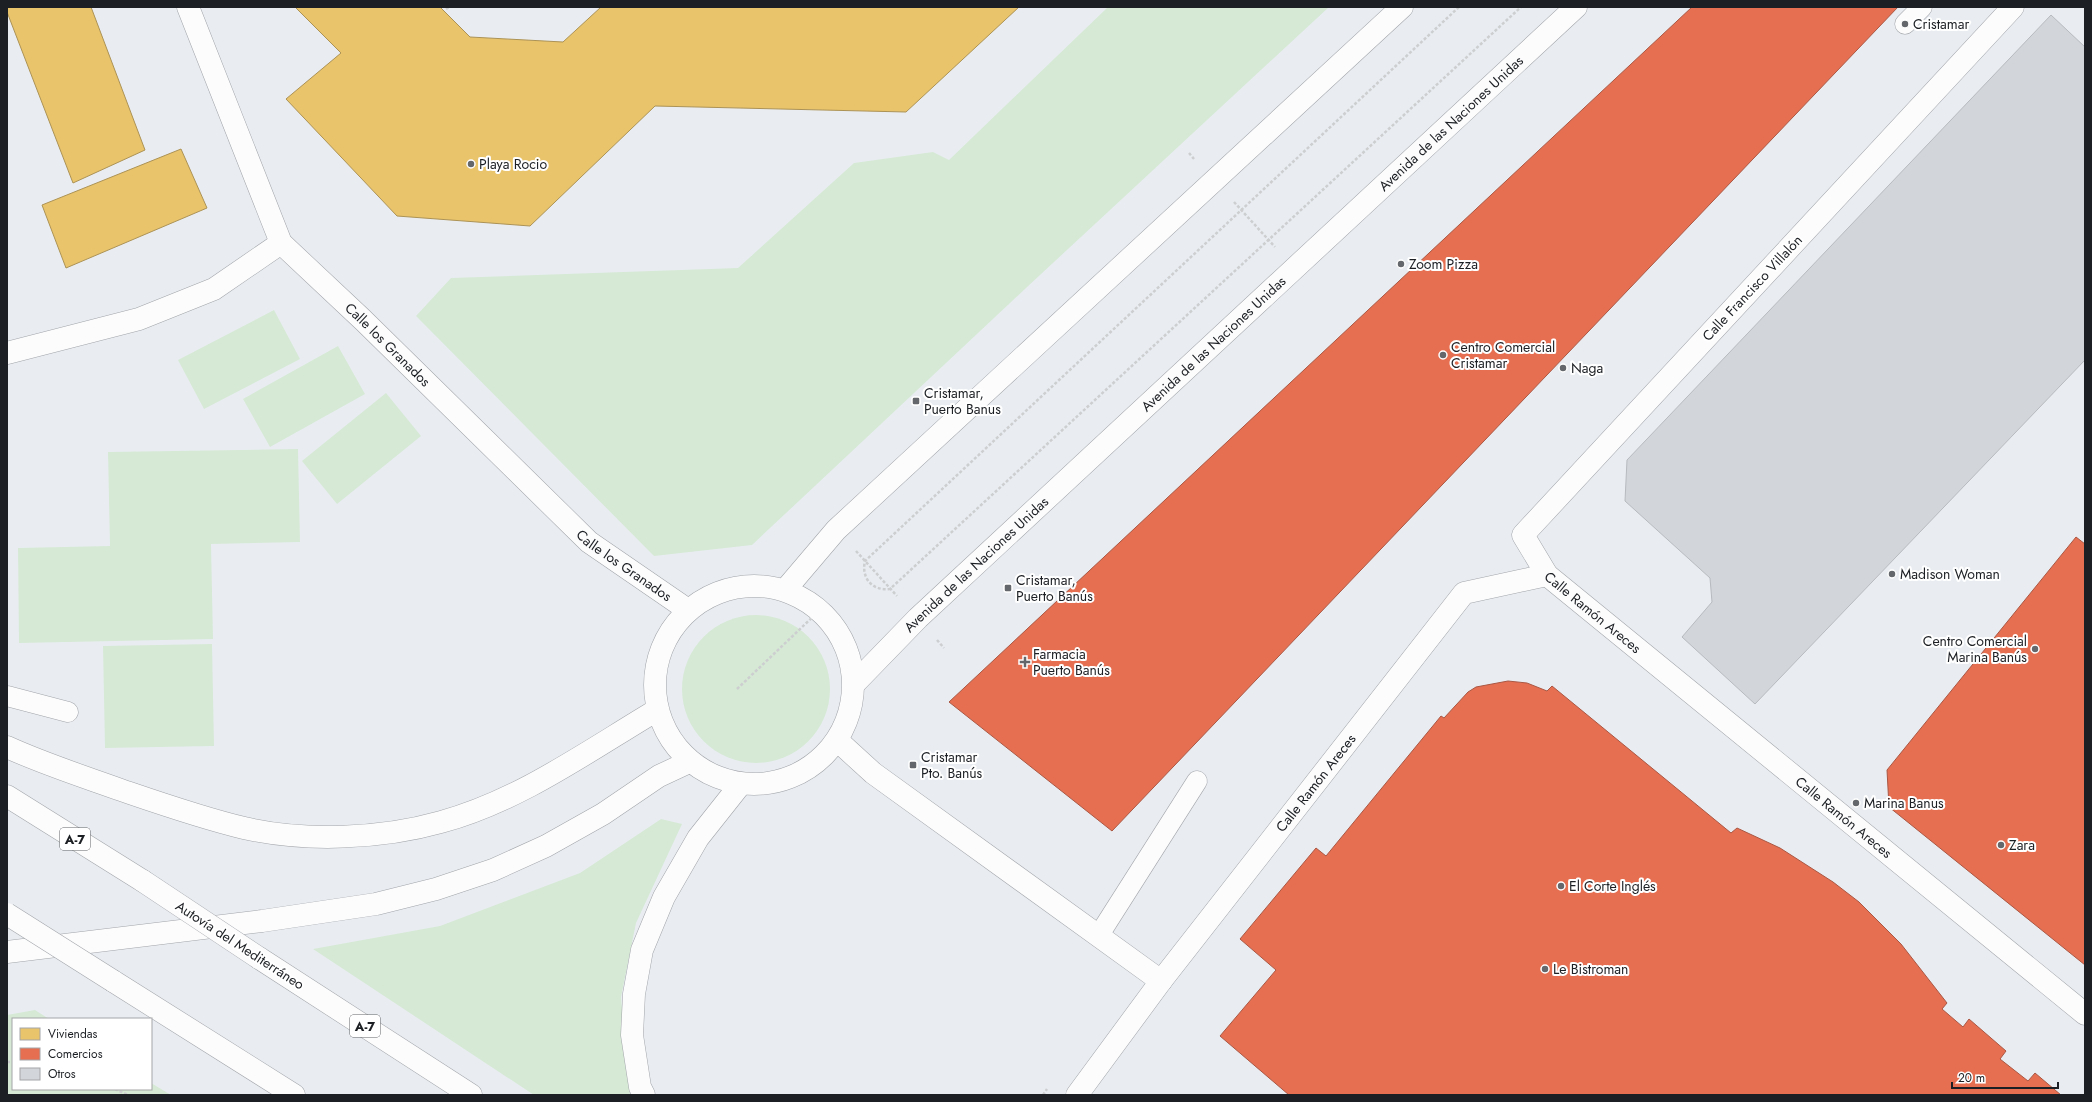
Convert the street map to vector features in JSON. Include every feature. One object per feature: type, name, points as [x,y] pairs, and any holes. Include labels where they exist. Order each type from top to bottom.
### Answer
[{"type":"main road","name":"Calle los Granados","points":[[188,7],[281,243],[363,320],[589,542],[688,610]]},
{"type":"main road","points":[[785,590],[836,530],[1215,182],[1402,7]]},
{"type":"main road","name":"Avenida de las Naciones Unidas","points":[[854,684],[918,618],[1296,269],[1576,7]]},
{"type":"main road","name":"Calle Francisco Villalón","points":[[1547,576],[1523,535],[2014,7]]},
{"type":"main road","points":[[7,353],[139,318],[214,289],[281,243]]},
{"type":"main road","name":"Calle Ramón Areces","points":[[1077,1095],[1161,981],[1464,593],[1547,576],[2085,1014]]},
{"type":"main road","points":[[760,585],[785,590],[804,599],[820,610],[838,631],[850,656],[854,684],[850,714],[838,741],[811,768],[777,783],[740,785],[713,777],[689,762],[668,739],[657,710],[655,671],[668,634],[688,610],[709,595],[734,587],[760,585]]},
{"type":"main road","points":[[7,747],[50,766],[184,812],[246,828],[293,835],[338,836],[387,833],[442,822],[503,798],[539,781],[657,710]]},
{"type":"main road","points":[[838,741],[873,773],[1161,981]]},
{"type":"main road","points":[[7,952],[262,921],[376,904],[436,889],[493,870],[546,846],[603,814],[659,776],[689,762]]},
{"type":"main road","points":[[644,1095],[640,1087],[632,1035],[634,994],[642,950],[664,897],[698,838],[740,785]]},
{"type":"main road","name":"Autovía del Mediterráneo","points":[[7,796],[143,881],[471,1095]]},
{"type":"main road","points":[[7,914],[294,1095]]},
{"type":"lane","points":[[1905,24],[1922,7]]},
{"type":"lane","points":[[7,696],[68,712]]},
{"type":"lane","points":[[1099,935],[1197,781]]},
{"type":"path","points":[[1459,7],[865,560],[864,567],[867,580],[877,589],[890,589],[1521,7]]},
{"type":"path","points":[[1188,153],[1296,269]]},
{"type":"path","points":[[836,530],[944,648]]},
{"type":"path","points":[[737,689],[820,610]]},
{"type":"path","points":[[117,1090],[128,1095]]},
{"type":"green space","points":[[1108,7],[1329,7],[752,545],[654,556],[416,316],[451,278],[738,268],[854,163],[933,152],[949,160]]},
{"type":"green space","points":[[274,310],[300,359],[204,409],[178,360]]},
{"type":"green space","points":[[338,346],[365,394],[270,447],[243,399]]},
{"type":"green space","points":[[386,393],[421,436],[337,504],[302,461]]},
{"type":"green space","points":[[298,449],[300,542],[211,544],[213,639],[19,643],[18,548],[110,546],[108,452]]},
{"type":"green space","points":[[749,615],[763,615],[777,618],[791,624],[803,632],[813,642],[821,654],[827,668],[830,689],[829,703],[821,724],[813,736],[803,746],[791,754],[777,760],[763,763],[749,763],[735,760],[721,754],[709,746],[699,736],[691,724],[685,710],[682,696],[682,682],[685,668],[691,654],[699,642],[709,632],[721,624],[735,618]]},
{"type":"green space","points":[[212,644],[214,746],[105,748],[103,646]]},
{"type":"green space","points":[[661,819],[682,824],[636,923],[621,997],[630,1095],[534,1095],[313,949],[440,926],[580,873]]},
{"type":"green space","points":[[35,1010],[47,1018],[12,1018],[12,1090],[152,1090],[152,1084],[171,1095],[7,1095],[7,1015]]},
{"type":"building: Viviendas","points":[[7,7],[91,7],[145,150],[73,183],[7,12]]},
{"type":"building: Viviendas","name":"Playa Rocio","points":[[295,7],[440,7],[470,37],[563,42],[601,7],[1019,7],[906,112],[655,106],[530,226],[397,216],[286,99],[341,53]]},
{"type":"building: Viviendas","points":[[181,149],[207,208],[66,268],[42,205]]},
{"type":"building: Comercios","name":"Centro Comercial Cristamar","points":[[1692,7],[1898,7],[1112,831],[949,702]]},
{"type":"building: Comercios","name":"Centro Comercial Marina Banús","points":[[2076,537],[2085,544],[2085,965],[1889,807],[1887,770]]},
{"type":"building: Comercios","name":"El Corte Inglés","points":[[1508,681],[1527,683],[1547,691],[1552,686],[1731,833],[1737,828],[1780,848],[1833,882],[1859,902],[1901,944],[1947,1003],[1942,1009],[1963,1027],[1969,1019],[2006,1051],[2000,1059],[2028,1081],[2035,1073],[2061,1095],[1289,1095],[1220,1036],[1276,970],[1240,939],[1316,848],[1326,856],[1441,716],[1444,718],[1468,692],[1476,687]]},
{"type":"building: Otros","points":[[2051,15],[2085,47],[2085,360],[1755,704],[1682,637],[1712,602],[1710,578],[1625,501],[1627,460]]},
{"type":"place","name":"Cristamar","points":[[1905,24]]},
{"type":"place","name":"Playa Rocio","points":[[471,164]]},
{"type":"place","name":"Zoom Pizza","points":[[1401,264]]},
{"type":"place","name":"Centro Comercial Cristamar","points":[[1443,355]]},
{"type":"place","name":"Naga","points":[[1563,368]]},
{"type":"place","name":"Cristamar, Puerto Banus","points":[[916,401]]},
{"type":"place","name":"Madison Woman","points":[[1892,574]]},
{"type":"place","name":"Cristamar, Puerto Banús","points":[[1008,588]]},
{"type":"place","name":"Centro Comercial Marina Banús","points":[[2035,649]]},
{"type":"place","name":"Farmacia Puerto Banús","points":[[1025,662]]},
{"type":"place","name":"Cristamar Pto. Banús","points":[[913,765]]},
{"type":"place","name":"Marina Banus","points":[[1856,803]]},
{"type":"place","name":"Zara","points":[[2001,845]]},
{"type":"place","name":"El Corte Inglés","points":[[1561,886]]},
{"type":"place","name":"Le Bistroman","points":[[1545,969]]}]
